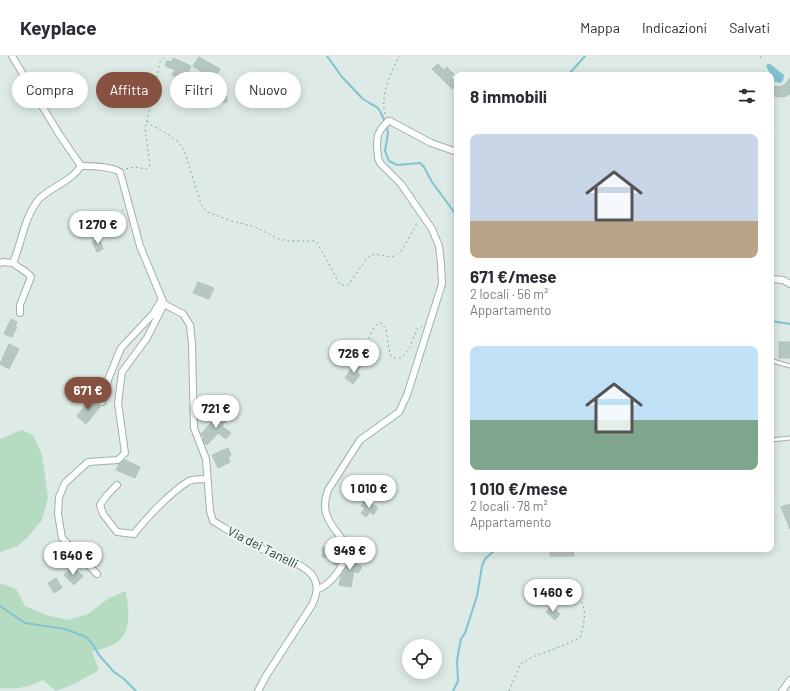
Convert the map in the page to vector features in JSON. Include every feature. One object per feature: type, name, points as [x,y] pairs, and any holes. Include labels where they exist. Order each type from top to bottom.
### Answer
[{"type":"street","points":[[12,56],[59,134],[81,166]]},
{"type":"street","points":[[258,691],[266,676],[312,605],[317,589],[321,589],[333,578],[344,561],[347,549],[346,545],[325,514],[326,496],[328,490],[360,440],[398,412],[407,395],[442,284],[439,246],[432,229],[401,184],[380,163],[378,158],[378,136],[381,129],[388,121],[431,144],[454,151]]},
{"type":"street","points":[[81,166],[112,169],[120,172],[140,246],[163,301],[147,338],[122,372],[118,403],[125,453],[118,460],[88,462],[65,483],[59,497],[58,514],[62,538],[98,574]]},
{"type":"street","points":[[13,262],[28,219],[39,200],[48,192],[74,176],[81,166]]},
{"type":"street","points":[[0,264],[3,262],[13,262],[16,266],[26,270],[31,277],[20,305],[20,313]]},
{"type":"street","points":[[774,279],[783,280],[790,284]]},
{"type":"street","points":[[102,402],[109,377],[121,348],[153,314],[163,301]]},
{"type":"street","name":"Via dei Tanelli","points":[[163,301],[183,314],[190,325],[192,344],[194,428],[206,460],[210,511],[213,521],[257,547],[297,564],[309,572],[314,578],[317,589]]},
{"type":"street","points":[[117,485],[106,495],[100,506],[103,514],[117,532],[134,534],[144,521],[169,497],[190,480],[207,479]]},
{"type":"street","points":[[782,691],[790,680]]},
{"type":"lane","points":[[774,361],[790,366]]},
{"type":"lane","points":[[774,440],[790,438]]},
{"type":"path","points":[[120,172],[130,167],[146,169],[149,167],[150,160],[145,135],[147,121],[160,62],[166,56]]},
{"type":"path","points":[[388,121],[383,106],[386,91],[399,56]]},
{"type":"path","points":[[147,121],[177,141],[184,150],[201,204],[207,212],[255,227],[279,240],[317,242],[342,285],[349,284],[370,256],[378,254],[392,256],[399,254],[422,215]]},
{"type":"path","points":[[103,234],[119,216],[127,200]]},
{"type":"path","points":[[355,340],[356,347],[360,353],[365,354],[370,335],[375,326],[381,323],[386,328],[390,355],[395,358],[402,358],[410,347],[417,329],[423,326],[428,327]]},
{"type":"path","points":[[509,691],[521,663],[580,638],[585,621],[583,605],[578,595],[570,586]]},
{"type":"green space","points":[[22,430],[33,435],[42,455],[48,498],[42,520],[28,537],[16,547],[0,552],[0,439]]},
{"type":"green space","points":[[0,583],[16,589],[25,606],[46,615],[68,620],[88,614],[109,598],[126,591],[128,619],[125,633],[116,643],[111,646],[92,652],[99,670],[74,684],[56,691],[43,680],[23,687],[0,688]]},
{"type":"water","points":[[770,64],[784,75],[783,81],[780,83],[774,81],[774,72],[769,72],[766,66]]},
{"type":"building","points":[[199,57],[220,69],[218,72],[203,72],[193,66]]},
{"type":"building","points":[[173,58],[191,66],[188,72],[174,72],[175,70],[165,66],[167,61],[172,62]]},
{"type":"building","points":[[438,64],[444,70],[447,67],[454,74],[451,77],[454,80],[454,87],[452,89],[432,69]]},
{"type":"building","points":[[790,78],[790,94],[784,97],[774,96],[775,86],[779,87],[784,85]]},
{"type":"building","points":[[99,239],[103,249],[97,252],[92,242]]},
{"type":"building","points":[[198,282],[214,288],[209,299],[193,293]]},
{"type":"building","points":[[11,319],[17,322],[15,326],[17,327],[12,337],[4,334]]},
{"type":"building","points":[[779,342],[790,342],[790,358],[779,358]]},
{"type":"building","points":[[9,344],[19,349],[9,369],[0,364]]},
{"type":"building","points":[[356,362],[361,366],[357,372],[360,375],[353,384],[345,378]]},
{"type":"building","points":[[90,399],[100,407],[86,424],[77,416]]},
{"type":"building","points":[[220,413],[228,419],[222,426],[231,433],[226,439],[218,433],[207,445],[201,434]]},
{"type":"building","points":[[228,448],[231,455],[228,457],[230,462],[218,468],[212,455]]},
{"type":"building","points":[[125,460],[140,467],[135,478],[116,470],[119,464]]},
{"type":"building","points":[[365,500],[378,508],[373,515],[370,512],[366,517],[361,513],[365,508],[361,506]]},
{"type":"building","points":[[790,504],[790,529],[781,507]]},
{"type":"building","points":[[323,547],[342,550],[337,565],[334,564],[335,558],[322,557]]},
{"type":"building","points":[[351,551],[359,555],[355,563],[362,567],[358,573],[354,571],[351,587],[339,585],[341,575],[350,559]]},
{"type":"building","points":[[550,552],[573,552],[574,556],[550,556]]},
{"type":"building","points":[[72,566],[83,576],[74,585],[64,575]]},
{"type":"building","points":[[56,578],[62,588],[54,593],[48,583]]},
{"type":"building","points":[[553,579],[556,583],[559,581],[565,587],[558,593],[554,589],[552,591],[546,586]]},
{"type":"building","points":[[551,606],[560,614],[555,620],[546,612]]},
{"type":"waterway","points":[[327,56],[342,77],[363,99],[377,107],[380,111],[387,126],[388,133],[385,151],[389,161],[397,165],[420,163],[454,212]]},
{"type":"waterway","points":[[571,72],[585,56]]},
{"type":"waterway","points":[[774,321],[790,324]]},
{"type":"waterway","points":[[453,691],[458,681],[457,661],[461,639],[465,633],[477,596],[482,566],[485,559],[493,552]]},
{"type":"waterway","points":[[0,606],[25,623],[65,629],[86,637],[114,672],[124,679],[136,691]]}]
